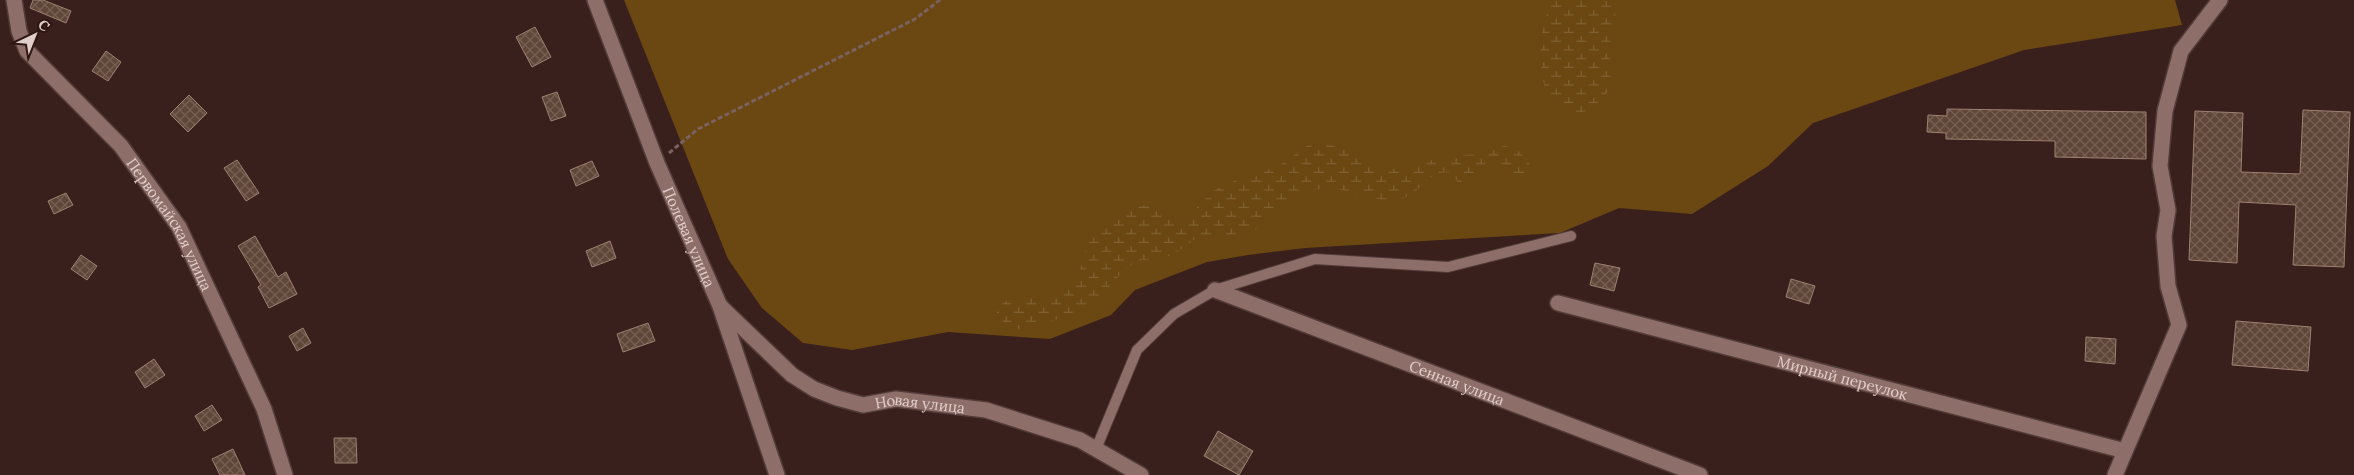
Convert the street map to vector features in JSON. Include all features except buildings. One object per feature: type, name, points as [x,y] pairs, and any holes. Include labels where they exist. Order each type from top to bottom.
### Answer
[{"type":"street","name":"Первомайская улица","points":[[14,0],[19,32],[27,51],[121,146],[180,227],[264,409],[285,475]]},
{"type":"street","name":"Полевая улица","points":[[595,0],[657,163],[720,306],[777,475]]},
{"type":"street","points":[[2115,475],[2179,325],[2168,286],[2164,236],[2168,210],[2160,166],[2165,111],[2181,51],[2220,0]]},
{"type":"street","name":"Сенная улица","points":[[1215,290],[1700,475]]},
{"type":"street","name":"Мирный переулок","points":[[1558,303],[2125,451]]},
{"type":"street","name":"Новая улица","points":[[720,306],[792,375],[814,389],[863,405],[896,399],[986,410],[1080,440],[1141,475]]},
{"type":"lane","points":[[1096,449],[1137,350],[1174,314],[1215,290],[1315,259],[1448,267],[1571,236]]},
{"type":"path","points":[[657,163],[698,129],[915,19],[940,0]]},
{"type":"green space","points":[[624,0],[2175,0],[2182,25],[2024,50],[1813,123],[1768,166],[1692,214],[1619,208],[1560,233],[1305,248],[1248,255],[1207,262],[1135,290],[1111,315],[1050,339],[948,332],[852,350],[803,343],[762,308],[728,259]]},
{"type":"green space","points":[[1555,0],[1621,0],[1612,30],[1610,48],[1611,72],[1608,91],[1592,107],[1577,115],[1550,98],[1542,77],[1542,33],[1549,8]]},
{"type":"green space","points":[[1319,142],[1350,151],[1375,166],[1394,169],[1449,156],[1482,154],[1494,147],[1506,146],[1520,152],[1529,162],[1530,166],[1520,175],[1514,175],[1486,163],[1464,187],[1460,186],[1452,173],[1444,172],[1431,177],[1411,195],[1393,200],[1371,198],[1338,189],[1314,190],[1276,209],[1267,215],[1257,229],[1246,235],[1226,238],[1199,236],[1179,251],[1168,256],[1156,260],[1142,260],[1132,264],[1121,273],[1104,293],[1092,302],[1046,324],[1023,329],[1014,328],[1005,323],[997,313],[996,310],[1001,304],[1007,301],[1050,295],[1061,291],[1077,280],[1087,248],[1095,233],[1124,211],[1147,206],[1172,220],[1182,223],[1213,191],[1228,183],[1280,165],[1308,145]]}]
